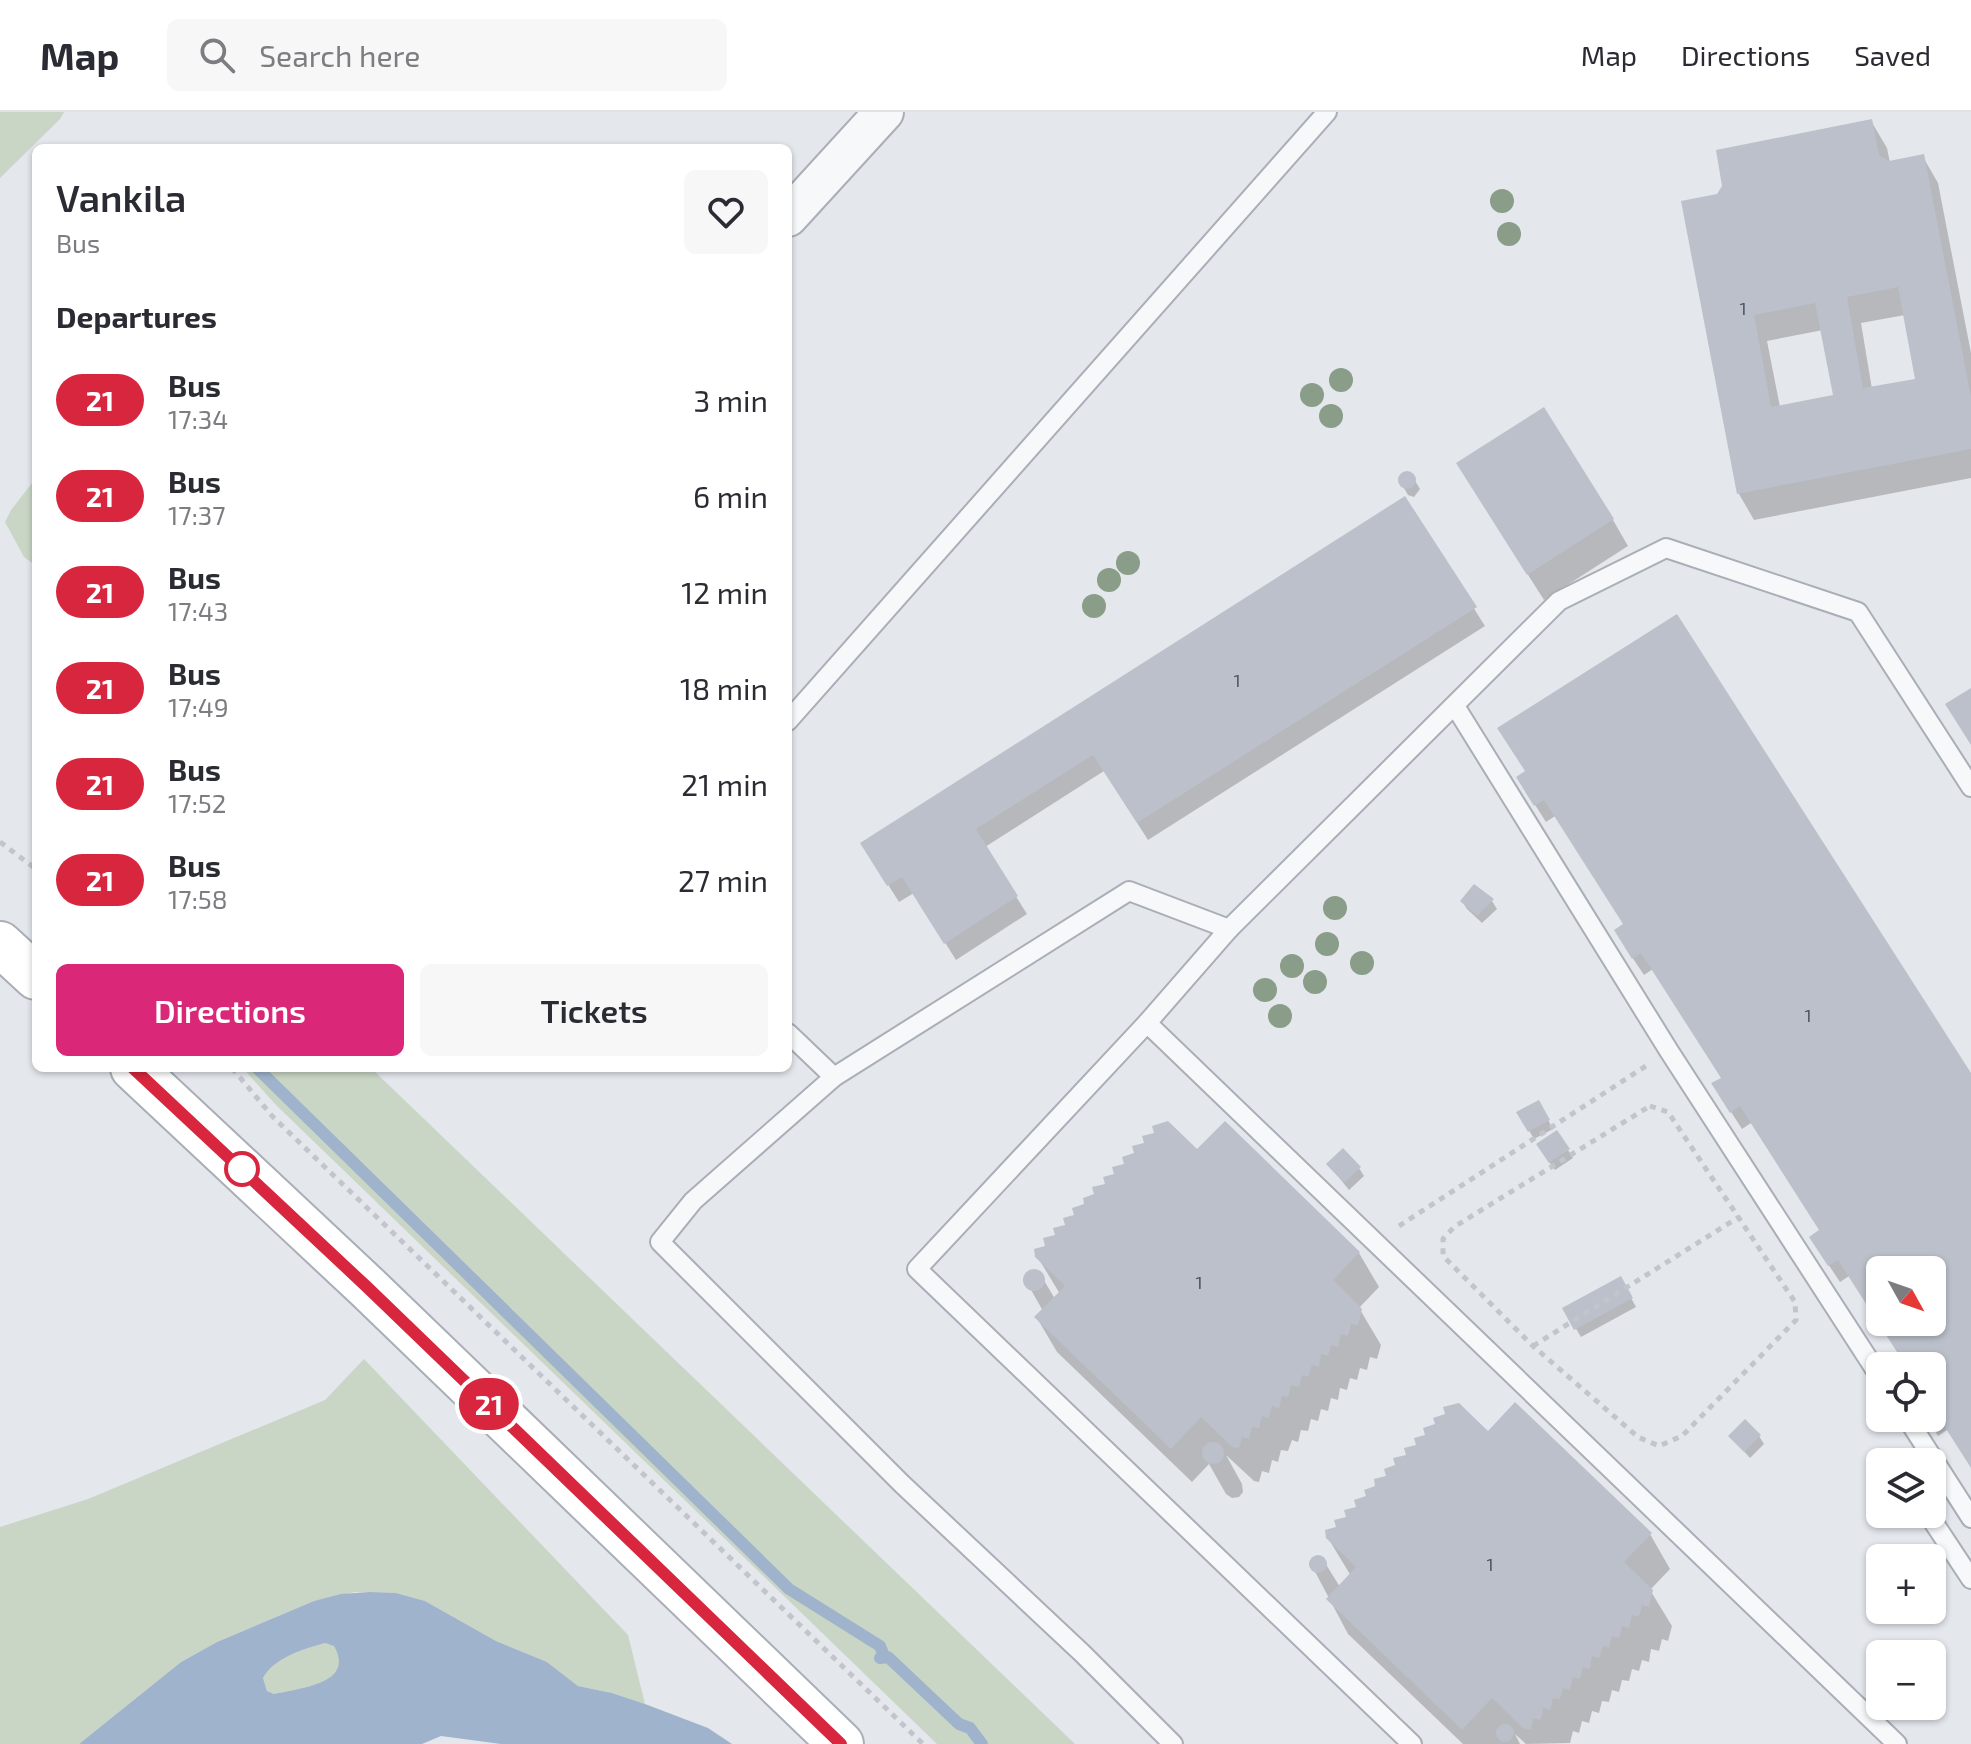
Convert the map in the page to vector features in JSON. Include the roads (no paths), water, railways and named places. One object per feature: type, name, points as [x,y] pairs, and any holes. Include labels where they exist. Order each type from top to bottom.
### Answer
[{"type":"street","points":[[792,213],[884,112]]},
{"type":"street","points":[[0,944],[32,973]]},
{"type":"street","points":[[137,1072],[379,1297],[841,1744]]},
{"type":"lane","points":[[792,716],[1327,112]]},
{"type":"lane","points":[[1412,1744],[917,1269],[1147,1023],[1229,929],[1559,601],[1666,548],[1858,612],[1971,787]]},
{"type":"lane","points":[[1455,706],[1669,1051],[1866,1355]]},
{"type":"lane","points":[[1173,1744],[1083,1654],[902,1484],[660,1242],[693,1201],[834,1077],[1129,891],[1229,929]]},
{"type":"lane","points":[[1147,1023],[1897,1744]]},
{"type":"lane","points":[[792,1037],[834,1077]]},
{"type":"lane","points":[[1916,1432],[1971,1518]]},
{"type":"lane","points":[[1937,1528],[1971,1579]]},
{"type":"water","points":[[396,1593],[425,1601],[496,1641],[547,1662],[578,1686],[645,1704],[708,1728],[732,1744],[501,1744],[441,1736],[422,1744],[79,1744],[181,1662],[217,1642],[314,1601],[341,1594]],"holes":[[[325,1643],[334,1646],[339,1659],[337,1669],[331,1676],[310,1686],[274,1694],[267,1691],[263,1678],[274,1665],[299,1651]]]},
{"type":"waterway","points":[[261,1072],[789,1589],[880,1646],[884,1656]]},
{"type":"waterway","points":[[880,1658],[888,1657],[959,1724],[970,1728],[982,1744]]}]
